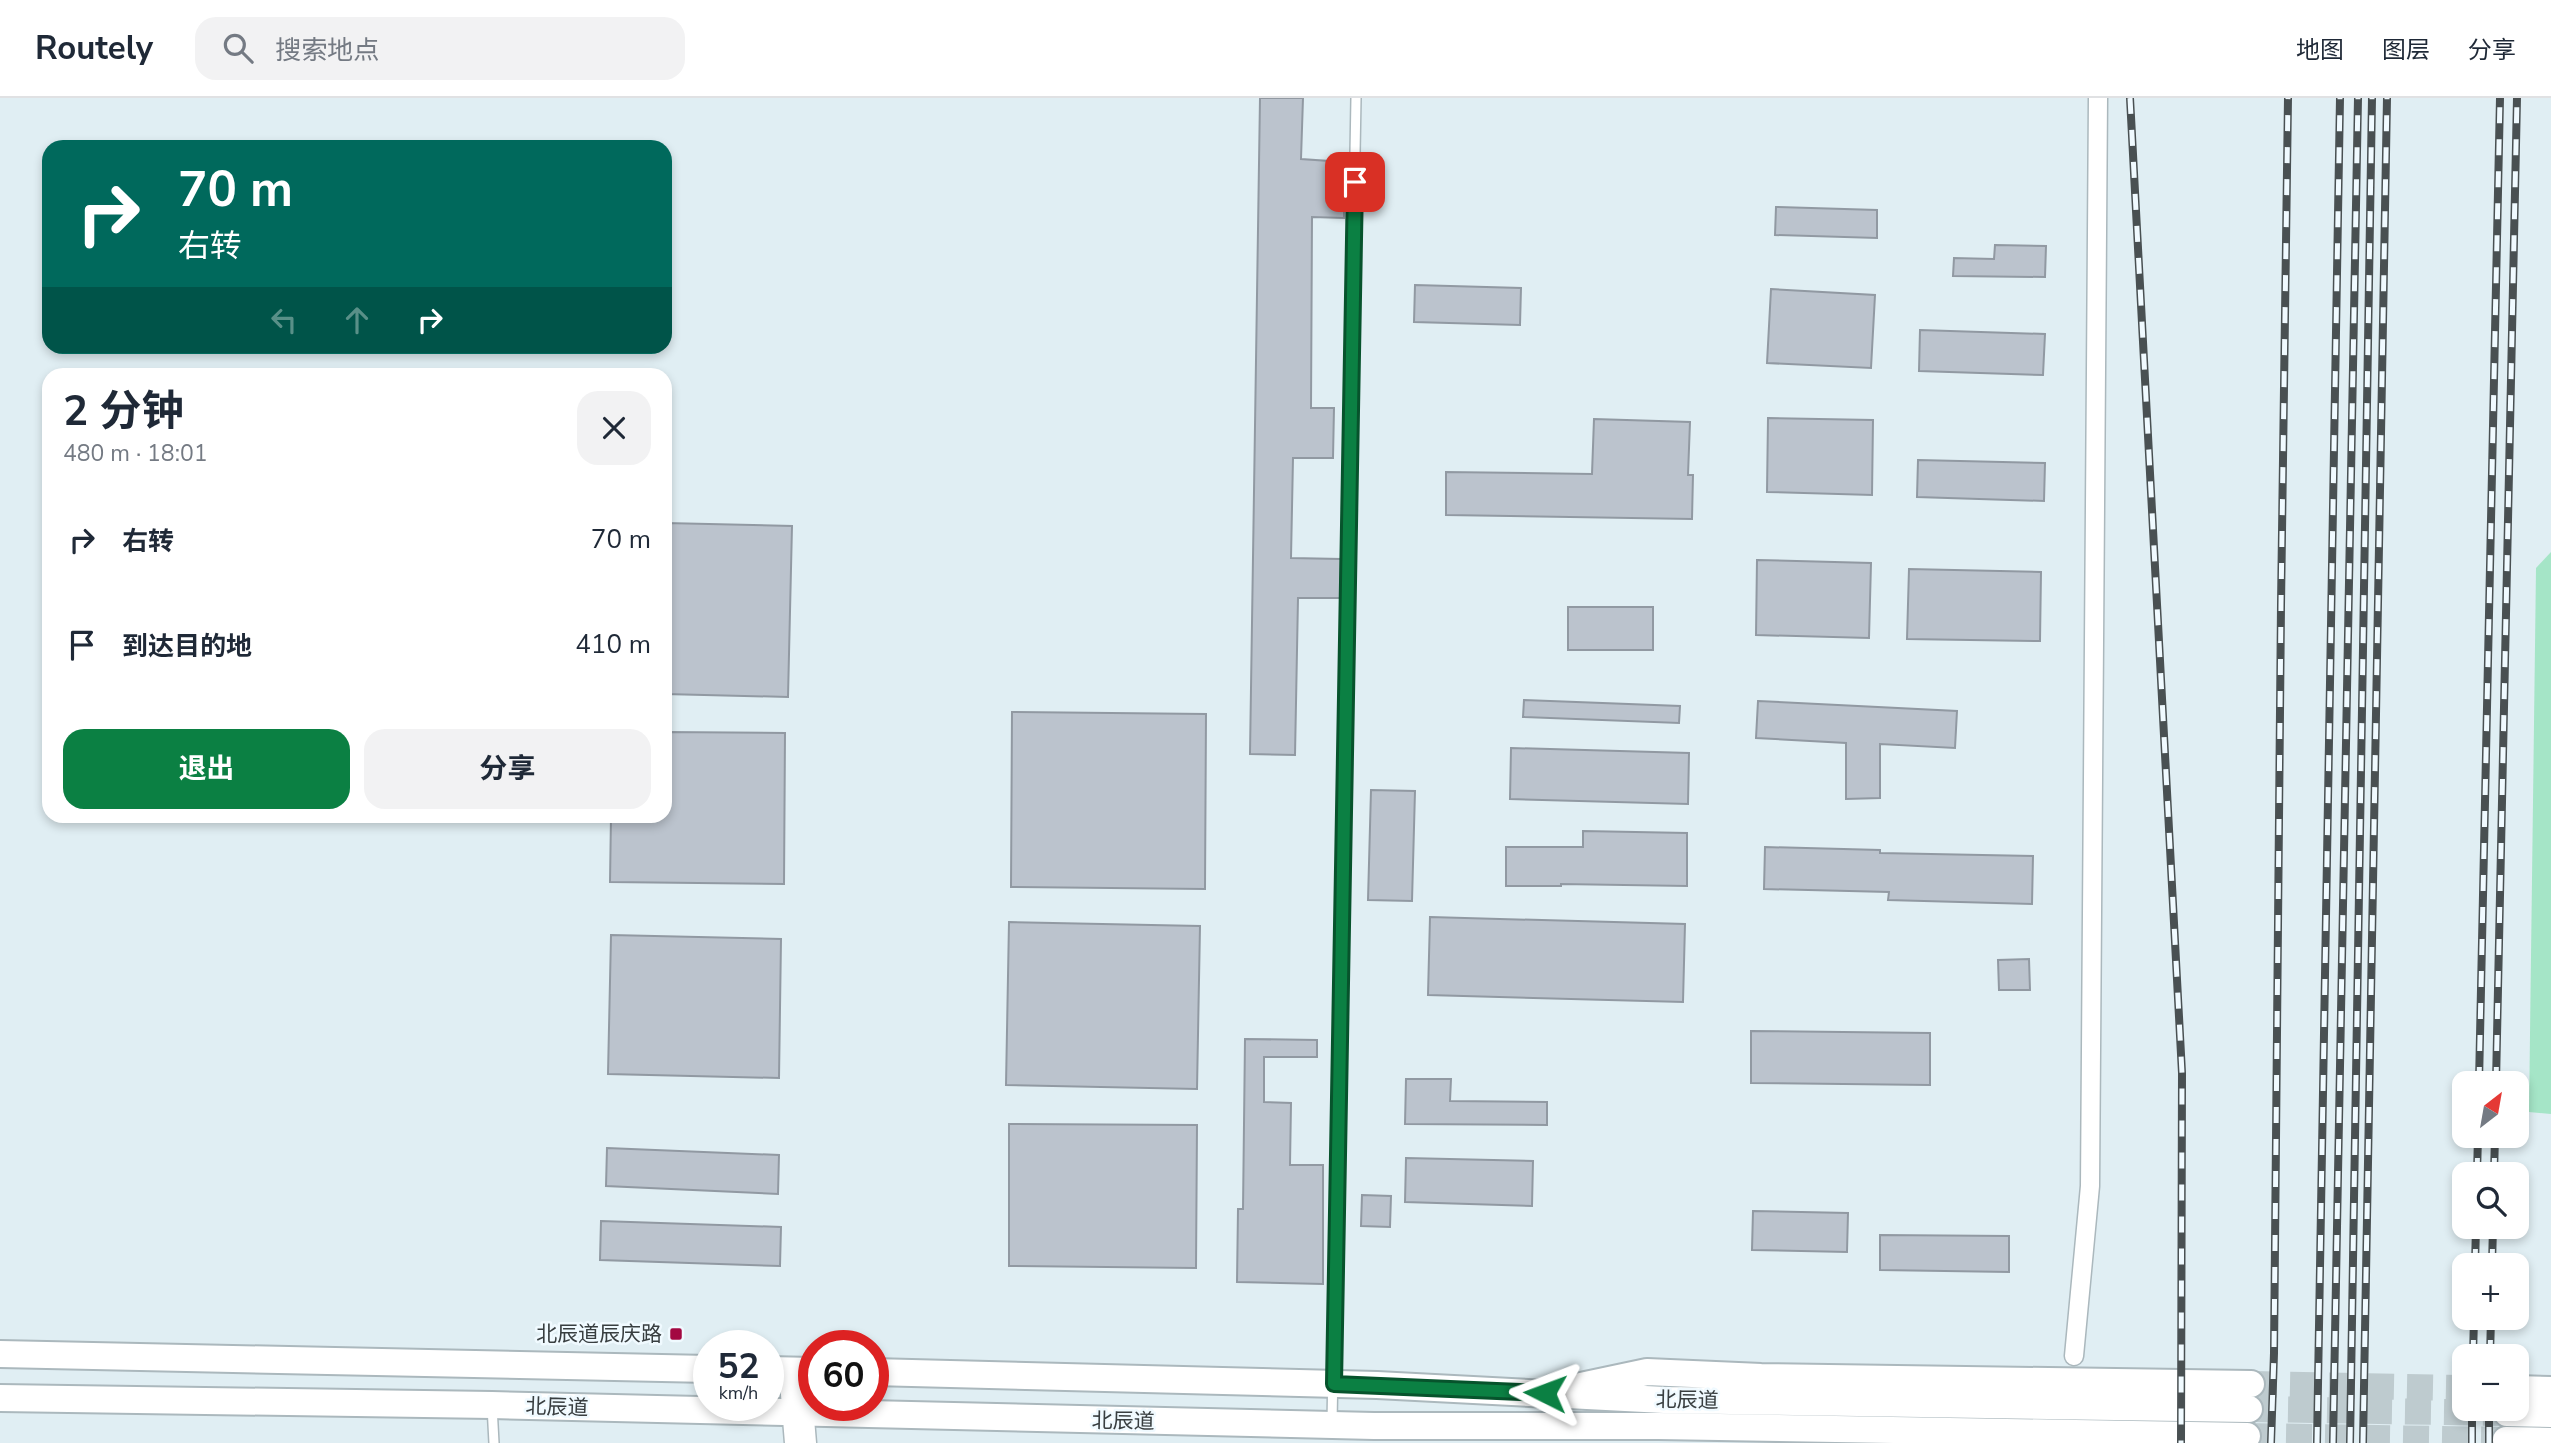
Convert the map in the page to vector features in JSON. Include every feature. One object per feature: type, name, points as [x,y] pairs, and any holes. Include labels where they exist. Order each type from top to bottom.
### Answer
[{"type":"main road","name":"北辰道","points":[[0,1354],[693,1369]]},
{"type":"main road","name":"北辰道","points":[[889,1372],[1334,1384],[1664,1400],[2250,1397]]},
{"type":"main road","points":[[2529,1389],[2551,1390]]},
{"type":"main road","name":"北辰道","points":[[0,1398],[492,1405],[798,1413]]},
{"type":"main road","points":[[2529,1414],[2551,1414]]},
{"type":"main road","name":"北辰道","points":[[889,1415],[1332,1425],[1658,1426],[2247,1436]]},
{"type":"main road","points":[[1544,1426],[1629,1443]]},
{"type":"main road","points":[[2505,1440],[2551,1441]]},
{"type":"street","points":[[2074,1356],[2090,1185],[2098,98]]},
{"type":"street","points":[[793,1370],[798,1406]]},
{"type":"street","points":[[794,1443],[798,1419]]},
{"type":"street","points":[[801,1421],[807,1443]]},
{"type":"lane","points":[[1332,1425],[1356,98]]},
{"type":"lane","points":[[492,1405],[494,1443]]},
{"type":"green space","points":[[2551,552],[2551,1114],[2529,1112],[2536,568]]},
{"type":"building","points":[[1260,98],[1303,98],[1301,159],[1344,162],[1344,218],[1312,217],[1311,408],[1334,408],[1333,458],[1293,458],[1291,558],[1341,559],[1340,598],[1298,598],[1295,755],[1250,754]]},
{"type":"building","points":[[1776,207],[1877,210],[1877,238],[1775,235]]},
{"type":"building","points":[[1995,245],[2046,246],[2045,277],[1953,276],[1954,258],[1994,259]]},
{"type":"building","points":[[1415,285],[1521,288],[1520,325],[1414,322]]},
{"type":"building","points":[[1771,289],[1875,295],[1871,368],[1767,363]]},
{"type":"building","points":[[1920,330],[2045,334],[2043,375],[1919,371]]},
{"type":"building","points":[[1768,418],[1873,420],[1872,495],[1767,492]]},
{"type":"building","points":[[1594,419],[1690,422],[1688,475],[1693,475],[1692,519],[1446,515],[1446,472],[1592,474]]},
{"type":"building","points":[[1918,460],[2045,463],[2044,501],[1917,497]]},
{"type":"building","points":[[672,523],[792,526],[788,697],[672,694]]},
{"type":"building","points":[[1757,560],[1871,563],[1869,638],[1756,635]]},
{"type":"building","points":[[1909,569],[2041,572],[2040,641],[1907,639]]},
{"type":"building","points":[[1568,607],[1653,607],[1653,650],[1568,650]]},
{"type":"building","points":[[1524,700],[1680,706],[1679,723],[1523,717]]},
{"type":"building","points":[[1758,701],[1957,711],[1955,748],[1880,744],[1880,798],[1846,799],[1846,743],[1756,738]]},
{"type":"building","points":[[1012,712],[1206,714],[1205,889],[1011,887]]},
{"type":"building","points":[[672,732],[785,733],[784,884],[610,882],[611,823],[672,823]]},
{"type":"building","points":[[1511,748],[1689,753],[1688,804],[1510,799]]},
{"type":"building","points":[[1371,790],[1415,791],[1412,901],[1368,900]]},
{"type":"building","points":[[1583,831],[1687,833],[1687,886],[1506,886],[1506,847],[1583,847]]},
{"type":"building","points":[[1765,847],[1880,850],[1880,853],[2033,856],[2032,904],[1888,900],[1889,892],[1764,889]]},
{"type":"building","points":[[1430,917],[1685,924],[1683,1002],[1428,995]]},
{"type":"building","points":[[1009,922],[1200,926],[1197,1089],[1006,1085]]},
{"type":"building","points":[[611,935],[781,939],[779,1078],[608,1074]]},
{"type":"building","points":[[2029,959],[2030,990],[1999,990],[1998,960]]},
{"type":"building","points":[[1751,1031],[1930,1033],[1930,1085],[1751,1083]]},
{"type":"building","points":[[1245,1039],[1317,1040],[1317,1057],[1264,1057],[1264,1102],[1291,1103],[1290,1165],[1323,1165],[1323,1284],[1237,1282],[1238,1209],[1243,1209]]},
{"type":"building","points":[[1406,1079],[1451,1079],[1450,1101],[1547,1102],[1547,1125],[1405,1124]]},
{"type":"building","points":[[1009,1124],[1197,1125],[1196,1268],[1009,1266]]},
{"type":"building","points":[[607,1148],[779,1155],[778,1194],[606,1186]]},
{"type":"building","points":[[1406,1158],[1533,1161],[1532,1206],[1405,1202]]},
{"type":"building","points":[[1362,1195],[1391,1196],[1390,1227],[1361,1226]]},
{"type":"building","points":[[1753,1211],[1848,1213],[1847,1252],[1752,1250]]},
{"type":"building","points":[[601,1221],[781,1227],[780,1266],[600,1260]]},
{"type":"building","points":[[1880,1235],[2009,1236],[2009,1272],[1880,1270]]},
{"type":"tunnel","points":[[2251,1384],[2452,1388]]},
{"type":"tunnel","points":[[2249,1409],[2452,1412]]},
{"type":"tunnel","points":[[2247,1436],[2506,1440]]},
{"type":"railway","points":[[2130,98],[2182,1073],[2181,1443]]},
{"type":"railway","points":[[2271,1443],[2288,98]]},
{"type":"railway","points":[[2317,1443],[2340,98]]},
{"type":"railway","points":[[2333,1443],[2358,98]]},
{"type":"railway","points":[[2350,1443],[2372,98]]},
{"type":"railway","points":[[2363,1443],[2387,98]]},
{"type":"railway","points":[[2479,1071],[2500,98]]},
{"type":"railway","points":[[2496,1071],[2517,98]]},
{"type":"railway","points":[[2477,1162],[2478,1148]]},
{"type":"railway","points":[[2494,1162],[2495,1148]]},
{"type":"railway","points":[[2475,1253],[2476,1239]]},
{"type":"railway","points":[[2492,1253],[2493,1239]]},
{"type":"railway","points":[[2473,1344],[2474,1330]]},
{"type":"railway","points":[[2490,1344],[2491,1330]]},
{"type":"railway","points":[[2472,1421],[2472,1443]]},
{"type":"railway","points":[[2489,1421],[2489,1443]]},
{"type":"place","name":"北辰道辰庆路","points":[[676,1334]]},
{"type":"route","points":[[1355,182],[1334,1384],[1545,1393]]}]
